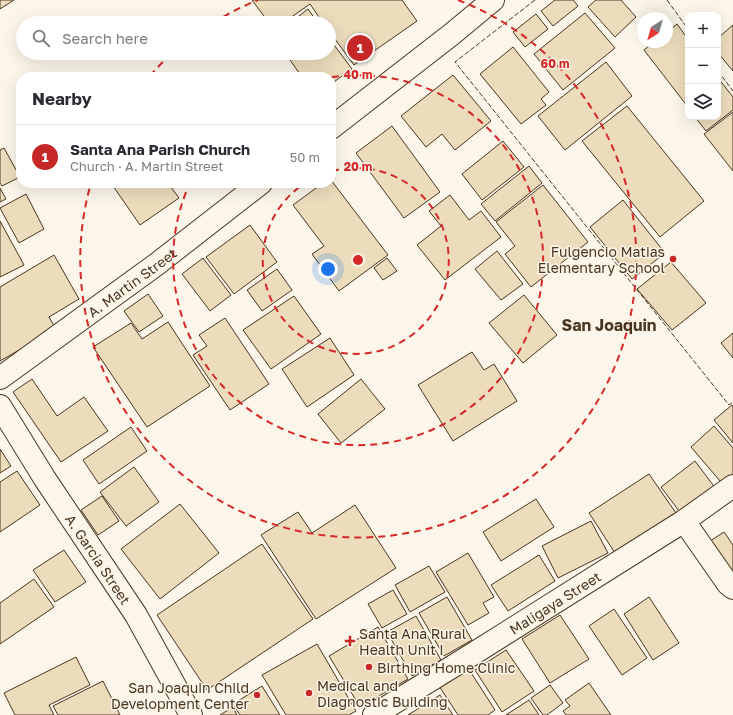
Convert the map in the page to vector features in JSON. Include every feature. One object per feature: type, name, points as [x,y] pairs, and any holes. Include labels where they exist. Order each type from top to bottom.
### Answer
[{"type":"street","points":[[336,124],[452,34],[493,0]]},
{"type":"street","name":"A. Martin Street","points":[[0,378],[157,264],[255,188]]},
{"type":"street","name":"A. Garcia Street","points":[[0,406],[45,479],[136,615],[191,715]]},
{"type":"street","name":"Maligaya Street","points":[[374,715],[684,521],[733,486]]},
{"type":"street","points":[[684,521],[728,584],[733,588]]},
{"type":"building","points":[[0,0],[14,0],[0,9]]},
{"type":"building","points":[[252,0],[402,0],[417,21],[354,65],[336,41],[336,16],[318,16],[310,4],[293,16],[264,16]]},
{"type":"building","points":[[555,0],[573,0],[578,6],[553,26],[541,11]]},
{"type":"building","points":[[596,0],[621,0],[636,17],[615,37],[588,7]]},
{"type":"building","points":[[308,9],[313,16],[299,16]]},
{"type":"building","points":[[585,13],[615,48],[563,90],[534,54]]},
{"type":"building","points":[[536,14],[548,29],[525,47],[513,32]]},
{"type":"building","points":[[677,24],[685,35],[685,103],[644,50],[646,48],[673,48],[673,27]]},
{"type":"building","points":[[733,25],[733,71],[721,57],[721,35]]},
{"type":"building","points":[[336,47],[352,69],[336,80],[336,72],[298,72],[290,60],[336,60]]},
{"type":"building","points":[[513,47],[549,92],[541,99],[546,105],[521,124],[480,74]]},
{"type":"building","points":[[606,62],[632,96],[565,150],[538,116]]},
{"type":"building","points":[[453,75],[491,121],[455,150],[442,134],[426,147],[401,116]]},
{"type":"building","points":[[721,82],[733,97],[733,110],[721,119]]},
{"type":"building","points":[[627,106],[704,201],[660,237],[582,141]]},
{"type":"building","points":[[733,112],[733,171],[704,134]]},
{"type":"building","points":[[697,120],[720,120],[706,131]]},
{"type":"building","points":[[392,126],[440,192],[404,218],[356,153]]},
{"type":"building","points":[[503,141],[524,167],[482,200],[462,174]]},
{"type":"building","points":[[4,148],[16,170],[16,179],[2,186],[0,183],[0,150]]},
{"type":"building","points":[[529,166],[542,183],[495,221],[481,204]]},
{"type":"building","points":[[543,185],[588,242],[531,287],[505,254],[515,246],[496,222]]},
{"type":"building","points":[[336,187],[388,255],[339,291],[312,254],[324,246],[293,205],[316,188],[336,188]]},
{"type":"building","points":[[0,188],[6,199],[0,202]]},
{"type":"building","points":[[114,188],[172,188],[179,198],[140,225]]},
{"type":"building","points":[[26,194],[44,229],[19,243],[0,208]]},
{"type":"building","points":[[450,195],[469,220],[481,211],[501,237],[445,280],[417,245],[441,226],[429,211]]},
{"type":"building","points":[[623,200],[665,253],[632,279],[590,227]]},
{"type":"building","points":[[0,221],[24,265],[0,277]]},
{"type":"building","points":[[250,225],[277,262],[234,294],[206,257]]},
{"type":"building","points":[[497,251],[523,284],[501,300],[475,269]]},
{"type":"building","points":[[54,255],[79,299],[49,317],[56,329],[0,361],[0,287]]},
{"type":"building","points":[[203,258],[231,295],[210,311],[182,274]]},
{"type":"building","points":[[387,258],[397,271],[383,280],[374,268]]},
{"type":"building","points":[[671,262],[706,303],[672,330],[637,289]]},
{"type":"building","points":[[277,269],[292,290],[262,311],[247,290]]},
{"type":"building","points":[[148,294],[163,316],[139,332],[124,311]]},
{"type":"building","points":[[524,295],[557,335],[523,363],[489,323]]},
{"type":"building","points":[[294,296],[321,334],[271,369],[243,330]]},
{"type":"building","points":[[225,318],[269,384],[230,410],[193,355],[207,346],[199,335]]},
{"type":"building","points":[[168,322],[210,386],[147,427],[93,347],[131,323],[142,339]]},
{"type":"building","points":[[733,333],[733,358],[721,343]]},
{"type":"building","points":[[330,338],[354,375],[307,407],[282,369]]},
{"type":"building","points":[[472,352],[484,370],[494,364],[517,401],[453,441],[418,385]]},
{"type":"building","points":[[32,379],[57,416],[84,397],[108,431],[61,462],[13,392]]},
{"type":"building","points":[[361,379],[385,409],[341,443],[318,414]]},
{"type":"building","points":[[732,405],[733,407],[733,443],[714,420]]},
{"type":"building","points":[[714,426],[733,448],[733,483],[726,488],[691,447]]},
{"type":"building","points":[[131,427],[147,451],[99,484],[83,460]]},
{"type":"building","points":[[0,449],[11,466],[0,473]]},
{"type":"building","points":[[695,461],[716,489],[682,515],[661,487]]},
{"type":"building","points":[[134,467],[159,502],[126,526],[100,492]]},
{"type":"building","points":[[17,471],[40,505],[0,532],[0,482]]},
{"type":"building","points":[[649,474],[678,516],[617,556],[589,513]]},
{"type":"building","points":[[102,496],[119,521],[98,535],[81,510]]},
{"type":"building","points":[[536,499],[554,527],[501,561],[483,532]]},
{"type":"building","points":[[180,504],[219,553],[160,599],[121,549]]},
{"type":"building","points":[[355,505],[396,568],[316,619],[261,535],[298,512],[312,533]]},
{"type":"building","points":[[591,521],[608,553],[558,578],[542,546]]},
{"type":"building","points":[[724,532],[733,545],[733,583],[704,545]]},
{"type":"building","points":[[262,544],[313,619],[207,690],[157,615]]},
{"type":"building","points":[[64,550],[86,582],[55,602],[33,570]]},
{"type":"building","points":[[468,553],[494,597],[483,603],[489,613],[468,625],[436,572]]},
{"type":"building","points":[[539,555],[555,581],[508,611],[491,585]]},
{"type":"building","points":[[429,566],[445,592],[410,612],[395,585]]},
{"type":"building","points":[[34,579],[54,607],[0,644],[0,603]]},
{"type":"building","points":[[393,590],[407,614],[382,628],[368,604]]},
{"type":"building","points":[[447,597],[472,640],[444,656],[419,613]]},
{"type":"building","points":[[649,597],[679,643],[653,660],[624,614]]},
{"type":"building","points":[[614,609],[647,658],[622,675],[589,626]]},
{"type":"building","points":[[560,615],[589,659],[550,683],[522,639]]},
{"type":"building","points":[[416,616],[441,660],[412,676],[387,632]]},
{"type":"building","name":"Birthing Home Clinic","points":[[378,627],[408,679],[360,707],[329,656]]},
{"type":"building","name":"Medical and Diagnostic Building","points":[[317,644],[356,711],[349,715],[286,715],[262,675]]},
{"type":"building","points":[[506,650],[534,691],[502,712],[475,670]]},
{"type":"building","points":[[76,657],[90,685],[49,705],[54,715],[15,715],[4,693]]},
{"type":"building","points":[[468,668],[495,710],[488,715],[458,715],[439,686]]},
{"type":"building","points":[[103,681],[120,715],[58,715],[53,706]]},
{"type":"building","points":[[589,683],[611,715],[566,715],[563,711],[570,706],[565,700]]},
{"type":"building","points":[[550,685],[563,703],[547,715],[543,715],[531,698]]},
{"type":"building","name":"San Joaquin Child Development Center","points":[[262,686],[280,715],[240,715],[233,704]]},
{"type":"building","points":[[440,695],[453,715],[408,715]]},
{"type":"building","points":[[529,700],[539,715],[506,715]]},
{"type":"building","points":[[233,707],[237,715],[220,715]]},
{"type":"fence","points":[[535,0],[455,62],[729,405],[733,402]]},
{"type":"fence","points":[[667,0],[685,25]]},
{"type":"fence","points":[[721,75],[733,91]]},
{"type":"place","name":"Santa Ana Parish Church","points":[[360,48]]},
{"type":"place","name":"Fulgencio Matias Elementary School","points":[[673,259]]},
{"type":"place","name":"Santa Ana Rural Health Unit I","points":[[350,641]]},
{"type":"place","name":"Birthing Home Clinic","points":[[369,667]]},
{"type":"place","name":"Medical and Diagnostic Building","points":[[309,693]]},
{"type":"place","name":"San Joaquin Child Development Center","points":[[257,695]]},
{"type":"district","name":"San Joaquin","points":[[609,325]]}]
